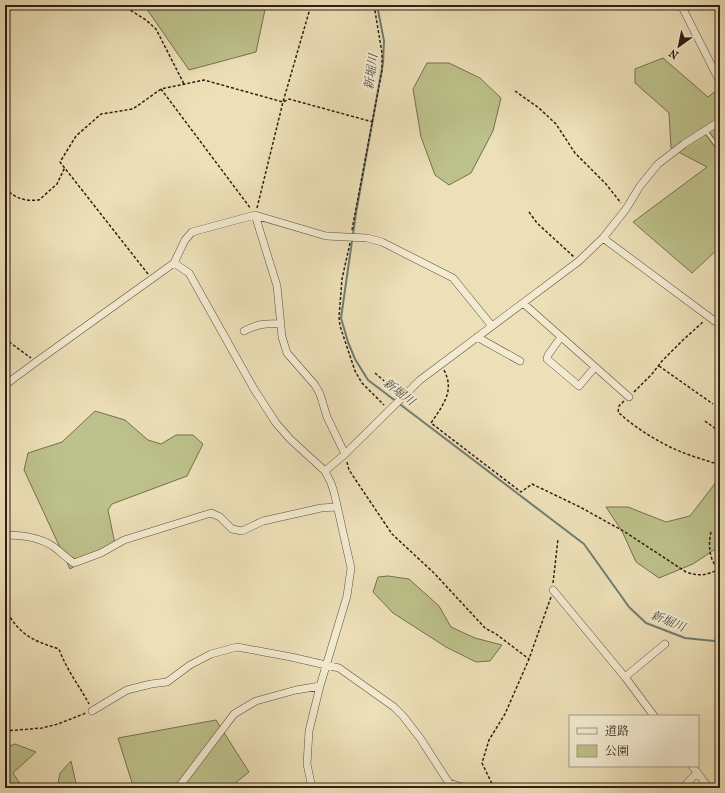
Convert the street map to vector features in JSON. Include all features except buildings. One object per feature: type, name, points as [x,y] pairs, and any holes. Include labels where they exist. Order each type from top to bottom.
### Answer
[{"type":"street","points":[[681,5],[720,82]]},
{"type":"street","points":[[325,471],[390,411],[420,380],[579,261],[603,238],[626,210],[640,186],[658,164],[684,144],[720,121]]},
{"type":"street","points":[[255,216],[277,286],[282,337],[287,354],[315,385],[320,394],[327,417],[345,454]]},
{"type":"street","points":[[5,385],[174,263],[185,240],[192,232],[255,216],[326,236],[367,238],[382,242],[453,278],[492,326]]},
{"type":"street","points":[[603,238],[720,325]]},
{"type":"street","points":[[174,263],[189,273],[254,389],[276,423],[295,444],[325,471],[331,483],[351,568],[347,596],[320,686],[309,731],[307,764],[312,788]]},
{"type":"street","points":[[523,303],[629,397]]},
{"type":"street","points":[[244,331],[266,323],[281,324]]},
{"type":"street","points":[[477,337],[520,361]]},
{"type":"street","points":[[561,337],[548,355],[547,359],[579,386],[595,367]]},
{"type":"street","points":[[5,535],[23,536],[42,540],[54,547],[67,559],[74,562],[101,553],[124,540],[210,513],[220,517],[232,529],[242,531],[263,521],[321,508],[336,507]]},
{"type":"street","points":[[553,590],[625,677],[653,715]]},
{"type":"street","points":[[625,677],[665,644]]},
{"type":"street","points":[[92,711],[128,690],[150,684],[167,682],[190,665],[206,656],[237,648],[252,649],[339,668],[394,707],[420,738],[449,783],[466,788]]},
{"type":"street","points":[[178,788],[234,714],[256,702],[296,690],[320,686]]},
{"type":"street","points":[[693,767],[709,788]]},
{"type":"street","points":[[682,788],[696,773]]},
{"type":"lane","points":[[705,130],[720,150]]},
{"type":"path","points":[[122,5],[146,20],[156,29],[184,84]]},
{"type":"path","points":[[255,216],[283,102],[312,5]]},
{"type":"path","points":[[374,5],[382,59],[382,70],[342,279],[339,317],[340,326],[355,371],[362,383],[390,411]]},
{"type":"path","points":[[151,279],[60,162],[76,136],[101,114],[133,109],[160,90],[204,80],[283,102],[289,100],[373,122]]},
{"type":"path","points":[[160,90],[255,216]]},
{"type":"path","points":[[515,91],[539,108],[556,124],[575,153],[606,184],[626,210]]},
{"type":"path","points":[[5,189],[24,200],[39,200],[57,184],[64,167]]},
{"type":"path","points":[[529,212],[537,223],[579,261]]},
{"type":"path","points":[[709,317],[683,340],[652,374],[619,406],[618,412],[671,448],[720,464]]},
{"type":"path","points":[[5,339],[36,362]]},
{"type":"path","points":[[440,365],[448,378],[449,388],[443,405],[431,423],[521,492],[532,484],[580,507],[625,532],[686,572],[695,575],[706,575],[720,570],[714,564],[709,551],[711,532]]},
{"type":"path","points":[[659,366],[713,404]]},
{"type":"path","points":[[375,373],[404,397]]},
{"type":"path","points":[[704,421],[720,432]]},
{"type":"path","points":[[345,454],[350,470],[392,534],[434,573],[485,628],[496,634],[529,659]]},
{"type":"path","points":[[494,788],[482,762],[489,740],[505,714],[529,659],[546,613],[553,590],[558,539]]},
{"type":"path","points":[[5,609],[14,624],[26,636],[43,644],[59,649],[64,663],[78,683],[92,711],[42,728],[5,731]]},
{"type":"green space","points":[[144,5],[266,5],[256,52],[189,70]]},
{"type":"green space","points":[[663,58],[708,97],[720,88],[720,247],[692,273],[633,222],[707,167],[671,148],[669,113],[635,83],[635,69]]},
{"type":"green space","points":[[427,63],[449,63],[480,78],[501,98],[493,131],[471,173],[449,185],[435,175],[421,137],[413,89]]},
{"type":"green space","points":[[95,411],[125,420],[148,440],[161,444],[176,435],[193,435],[203,444],[187,476],[112,504],[108,510],[115,544],[70,569],[24,470],[28,453],[62,442]]},
{"type":"green space","points":[[720,477],[720,546],[693,564],[659,578],[636,562],[622,531],[606,507],[628,507],[666,522],[690,516]]},
{"type":"green space","points":[[388,576],[409,579],[439,606],[451,627],[475,638],[502,645],[490,661],[476,662],[446,647],[393,613],[373,592],[378,577]]},
{"type":"green space","points":[[216,720],[249,772],[229,788],[132,788],[133,786],[118,738]]},
{"type":"green space","points":[[15,744],[36,752],[13,773],[23,788],[5,788],[5,748]]},
{"type":"green space","points":[[71,761],[77,788],[57,788],[60,773]]},
{"type":"waterway","name":"新堀川","points":[[377,5],[384,41],[383,63],[356,213],[341,318],[355,359],[368,380],[584,544],[629,607],[646,623],[685,638],[714,641],[720,638]]}]
